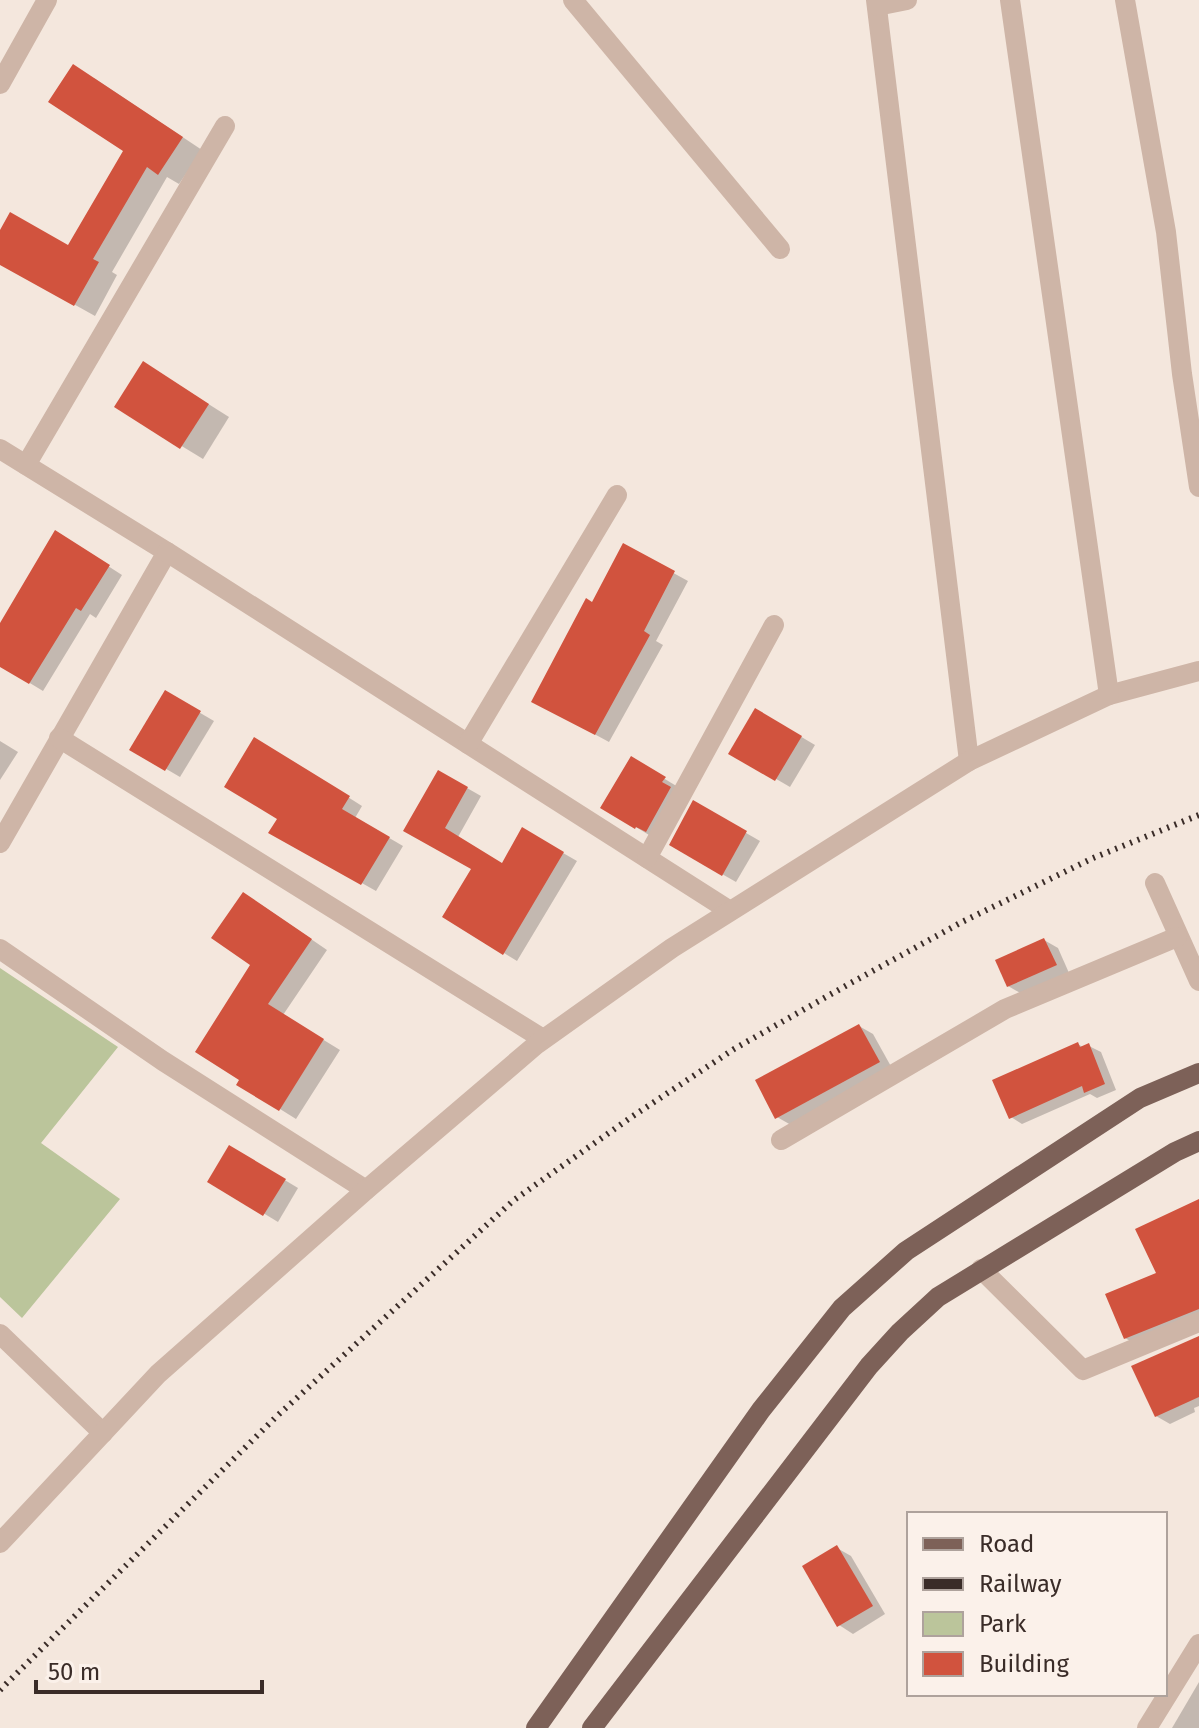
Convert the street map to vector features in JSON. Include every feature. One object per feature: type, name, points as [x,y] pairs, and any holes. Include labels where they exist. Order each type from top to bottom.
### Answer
[{"type":"main road","points":[[544,1725],[604,1629],[761,1410],[842,1308],[906,1251],[971,1208],[1140,1098],[1199,1073]]},
{"type":"main road","points":[[592,1728],[869,1366],[900,1332],[938,1297],[981,1269],[1175,1152],[1199,1141]]},
{"type":"street","points":[[0,84],[47,0]]},
{"type":"street","points":[[573,0],[780,249]]},
{"type":"street","points":[[907,0],[877,3],[969,761]]},
{"type":"street","points":[[1010,0],[1109,695]]},
{"type":"street","points":[[1125,0],[1166,232],[1199,487]]},
{"type":"street","points":[[26,465],[225,126]]},
{"type":"street","points":[[0,449],[730,911]]},
{"type":"street","points":[[468,744],[617,495]]},
{"type":"street","points":[[0,843],[167,552]]},
{"type":"street","points":[[647,858],[774,625]]},
{"type":"street","points":[[0,1543],[158,1374],[543,1039],[672,948],[969,761],[1109,695],[1199,671]]},
{"type":"street","points":[[59,738],[543,1039]]},
{"type":"street","points":[[1155,883],[1199,981]]},
{"type":"street","points":[[781,1140],[1005,1009],[1177,937]]},
{"type":"street","points":[[0,949],[163,1061],[366,1190]]},
{"type":"street","points":[[981,1269],[1083,1370],[1199,1322]]},
{"type":"street","points":[[0,1334],[103,1433]]},
{"type":"street","points":[[1167,1696],[1199,1644]]},
{"type":"street","points":[[1147,1728],[1167,1696]]},
{"type":"green space","points":[[0,968],[118,1047],[41,1143],[120,1199],[22,1318],[0,1297]]},
{"type":"building","points":[[73,64],[183,137],[158,175],[147,167],[93,259],[99,262],[74,306],[0,265],[0,230],[10,212],[68,245],[123,151],[48,102]]},
{"type":"building","points":[[143,361],[209,404],[180,449],[114,407]]},
{"type":"building","points":[[55,530],[110,565],[81,611],[76,608],[29,684],[0,667],[0,623]]},
{"type":"building","points":[[623,543],[675,571],[644,631],[650,635],[595,735],[531,702],[586,598],[592,602]]},
{"type":"building","points":[[165,690],[201,711],[165,771],[129,750]]},
{"type":"building","points":[[755,708],[802,736],[775,781],[728,754]]},
{"type":"building","points":[[254,737],[350,796],[342,809],[390,837],[361,885],[268,833],[277,819],[224,787]]},
{"type":"building","points":[[631,756],[666,777],[662,782],[671,787],[646,832],[635,829],[600,808]]},
{"type":"building","points":[[438,770],[468,787],[445,828],[502,863],[522,827],[564,852],[503,955],[442,917],[471,869],[403,831]]},
{"type":"building","points":[[693,800],[747,831],[722,876],[669,845]]},
{"type":"building","points":[[243,892],[312,939],[268,1004],[324,1039],[279,1111],[236,1085],[239,1080],[195,1052],[250,965],[211,938]]},
{"type":"building","points":[[1044,938],[1057,965],[1007,987],[995,960]]},
{"type":"building","points":[[859,1024],[880,1062],[775,1119],[755,1080]]},
{"type":"building","points":[[1078,1042],[1080,1047],[1089,1043],[1105,1084],[1084,1093],[1082,1086],[1009,1119],[992,1080]]},
{"type":"building","points":[[229,1145],[286,1179],[263,1216],[207,1182]]},
{"type":"building","points":[[1199,1199],[1199,1309],[1124,1339],[1105,1294],[1156,1273],[1135,1229]]},
{"type":"building","points":[[1199,1336],[1199,1397],[1155,1417],[1131,1366]]},
{"type":"building","points":[[837,1545],[873,1606],[837,1627],[802,1566]]},
{"type":"railway","points":[[0,1690],[277,1416],[514,1200],[734,1049],[849,984],[962,922],[1093,858],[1199,815]]}]
